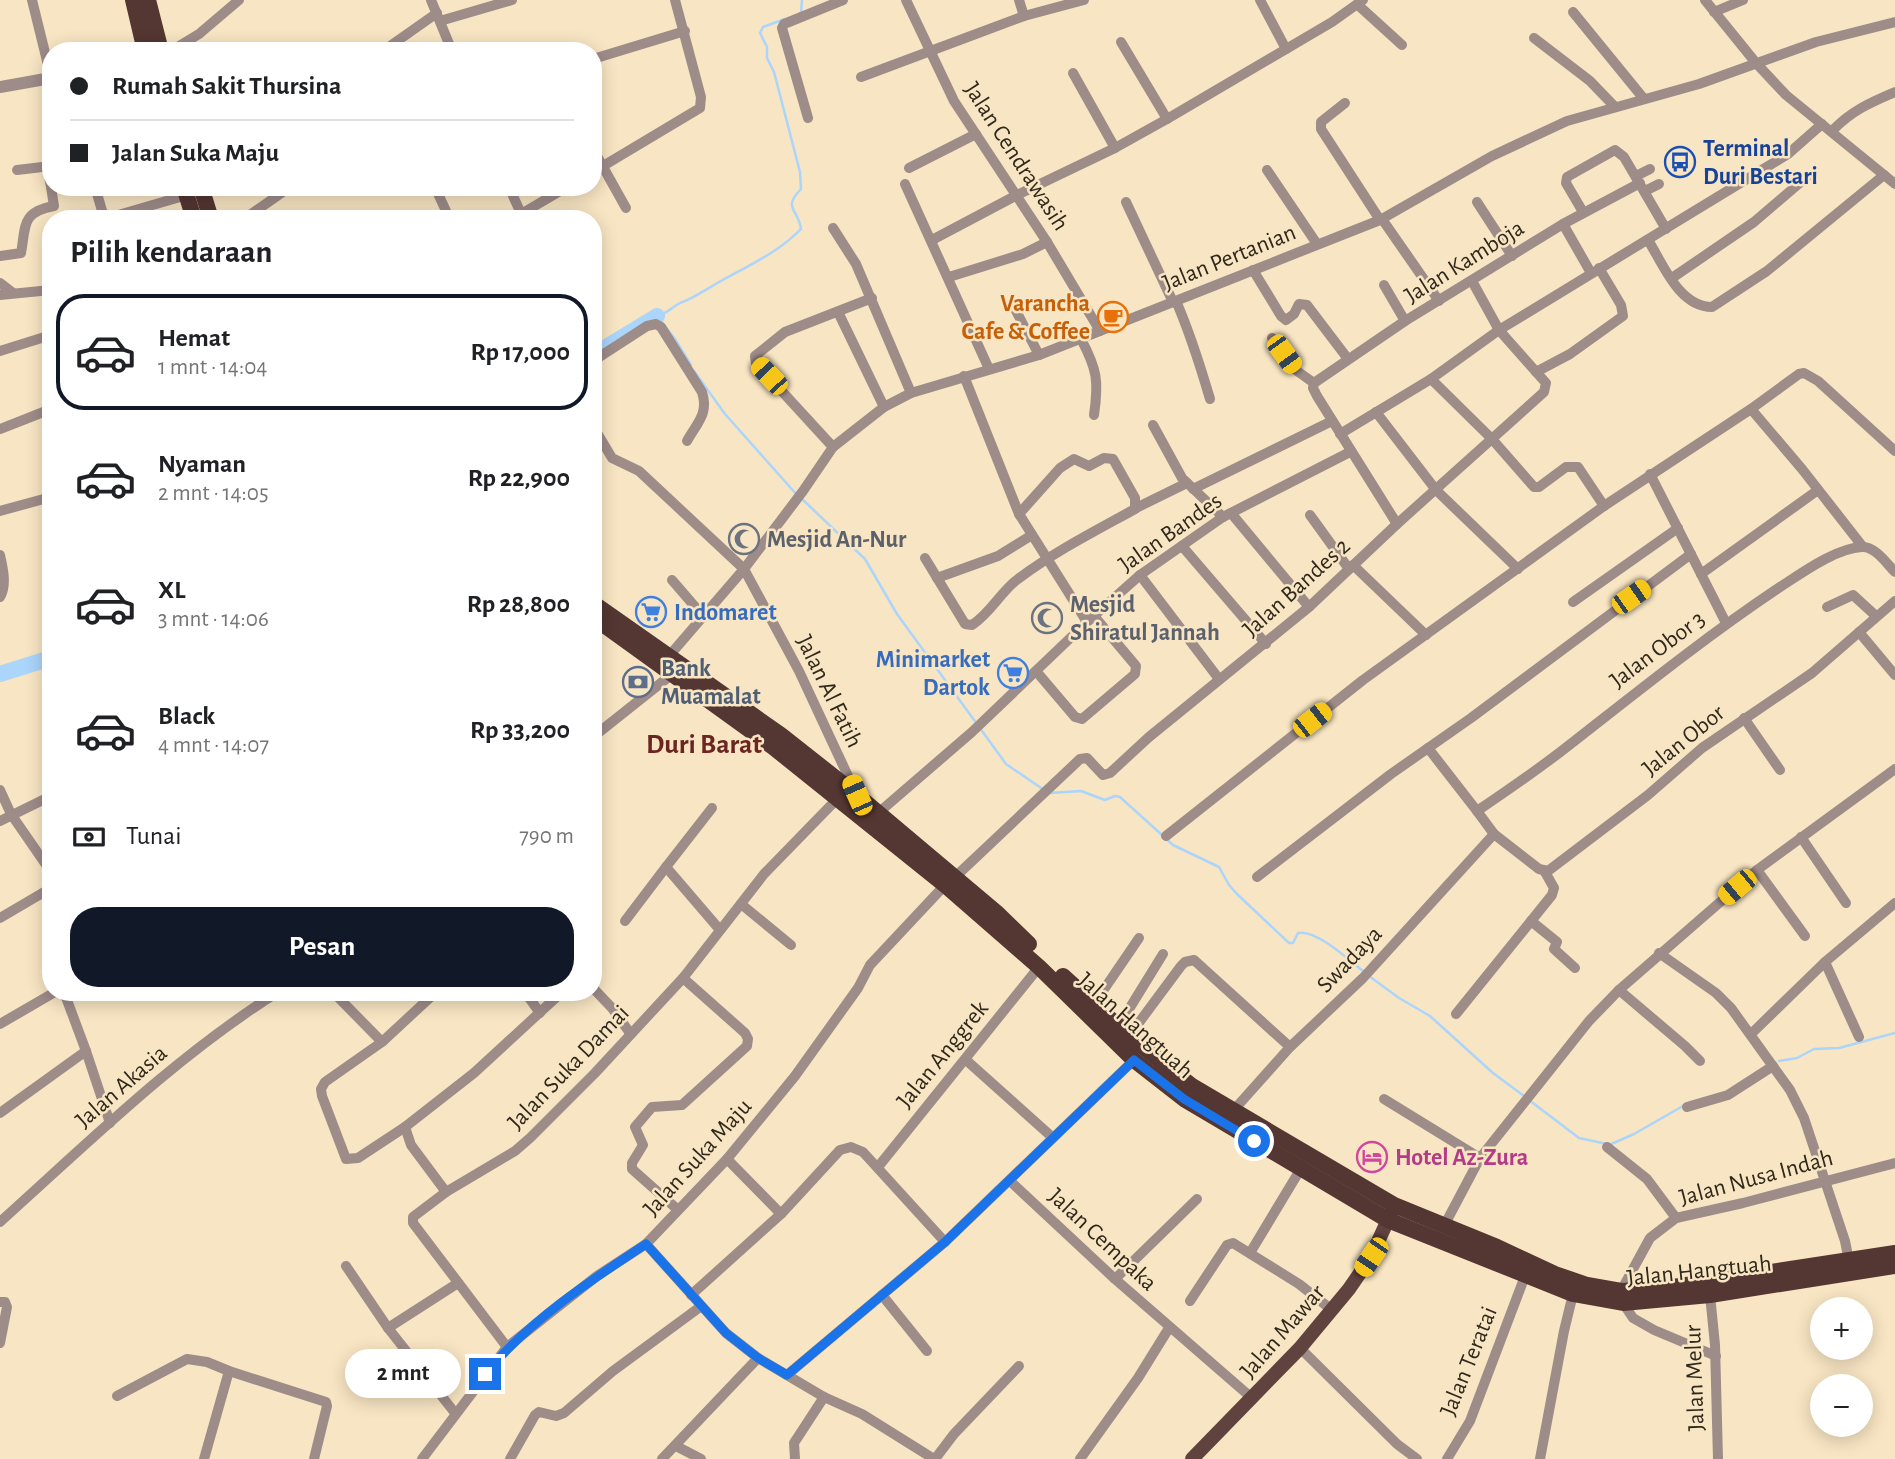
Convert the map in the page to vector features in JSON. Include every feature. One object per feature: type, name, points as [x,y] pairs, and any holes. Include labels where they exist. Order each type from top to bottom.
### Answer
[{"type":"highway","points":[[132,0],[143,42]]},
{"type":"highway","points":[[148,0],[159,42]]},
{"type":"highway","name":"Jalan Hangtuah","points":[[602,609],[781,735],[857,795],[916,855]]},
{"type":"highway","name":"Jalan Hangtuah","points":[[602,624],[773,747],[949,881],[996,912],[1188,1093],[1232,1112],[1391,1213],[1444,1226],[1555,1273],[1622,1297],[1895,1253]]},
{"type":"highway","name":"Jalan Hangtuah","points":[[949,881],[1134,1060],[1188,1093],[1300,1170],[1444,1241],[1525,1276],[1573,1294],[1622,1297],[1710,1295],[1895,1266]]},
{"type":"main road","name":"Jalan Mawar","points":[[1192,1459],[1253,1399],[1349,1289],[1371,1257],[1391,1213]]},
{"type":"street","points":[[32,0],[42,42]]},
{"type":"street","points":[[186,42],[239,0]]},
{"type":"street","points":[[431,0],[448,42]]},
{"type":"street","points":[[398,42],[438,17],[512,0]]},
{"type":"street","points":[[626,208],[603,166],[694,113],[701,105],[685,31],[675,0]]},
{"type":"street","points":[[808,118],[782,28],[784,24],[843,0]]},
{"type":"street","name":"Jalan Cendrawasih","points":[[906,0],[954,100],[1047,242],[1100,331]]},
{"type":"street","points":[[1019,0],[1024,16]]},
{"type":"street","points":[[861,77],[1024,16],[1084,0]]},
{"type":"street","points":[[1259,0],[1286,49]]},
{"type":"street","points":[[1705,0],[1786,95],[1895,183]]},
{"type":"street","points":[[1714,12],[1743,0]]},
{"type":"street","points":[[932,240],[1115,148],[1286,49],[1361,2],[1402,45]]},
{"type":"street","points":[[1573,12],[1644,99]]},
{"type":"street","name":"Jalan Pertanian","points":[[669,656],[744,569],[833,447],[884,407],[911,393],[1039,355],[1380,219],[1508,148],[1567,121],[1699,84],[1816,42],[1895,22]]},
{"type":"street","points":[[602,55],[685,31]]},
{"type":"street","points":[[1534,38],[1590,81],[1615,107]]},
{"type":"street","points":[[1121,42],[1167,119]]},
{"type":"street","points":[[1073,73],[1115,148]]},
{"type":"street","points":[[0,87],[42,79]]},
{"type":"street","points":[[1832,131],[1858,108],[1895,92]]},
{"type":"street","points":[[1345,103],[1321,122],[1321,129],[1380,219],[1439,300]]},
{"type":"street","points":[[1340,434],[1431,379],[1499,330],[1788,154],[1822,124]]},
{"type":"street","points":[[909,168],[976,134]]},
{"type":"street","points":[[1583,212],[1566,183],[1567,177],[1615,150],[1620,152],[1667,229]]},
{"type":"street","points":[[17,170],[42,167]]},
{"type":"street","points":[[1640,183],[1650,169]]},
{"type":"street","points":[[1268,170],[1317,244]]},
{"type":"street","points":[[1648,240],[1684,298],[1701,306],[1712,307],[1767,271],[1884,175]]},
{"type":"street","points":[[1672,278],[1754,222],[1809,176]]},
{"type":"street","points":[[1640,183],[1659,184]]},
{"type":"street","name":"Jalan Kamboja","points":[[1314,383],[1439,300],[1583,212],[1640,183]]},
{"type":"street","points":[[905,184],[989,369]]},
{"type":"street","points":[[0,256],[21,253],[27,219],[36,212],[54,206],[52,196]]},
{"type":"street","points":[[132,210],[173,196]]},
{"type":"street","points":[[257,210],[277,196]]},
{"type":"street","points":[[531,210],[553,196]]},
{"type":"street","points":[[1126,202],[1191,336],[1210,399]]},
{"type":"street","points":[[1478,202],[1511,256]]},
{"type":"street","points":[[1472,281],[1499,330],[1536,372],[1570,354],[1623,316],[1622,305],[1563,224]]},
{"type":"street","points":[[832,228],[856,264],[911,393]]},
{"type":"street","points":[[949,277],[1023,254],[1047,242]]},
{"type":"street","points":[[1253,270],[1281,316],[1286,320],[1294,314],[1299,304],[1307,305],[1348,359]]},
{"type":"street","points":[[0,283],[13,293]]},
{"type":"street","points":[[1384,285],[1405,321]]},
{"type":"street","points":[[0,295],[42,291]]},
{"type":"street","points":[[833,447],[756,363],[755,358],[757,353],[785,332],[872,298]]},
{"type":"street","points":[[1013,305],[1039,355]]},
{"type":"street","points":[[838,312],[884,407]]},
{"type":"street","points":[[602,355],[647,326],[656,324],[661,327],[702,392],[705,402],[704,413],[687,441]]},
{"type":"street","points":[[0,351],[42,338]]},
{"type":"street","points":[[1272,338],[1297,371],[1314,383],[1315,392],[1396,524]]},
{"type":"street","points":[[1081,339],[1091,357],[1098,379],[1094,415]]},
{"type":"street","name":"Jalan Bandes 2","points":[[949,881],[1085,757],[1102,775],[1107,775],[1149,737],[1309,607],[1538,396],[1546,386],[1536,372]]},
{"type":"street","points":[[1166,836],[1363,680],[1604,506],[1793,377],[1804,373],[1818,381],[1895,451]]},
{"type":"street","points":[[964,376],[1019,514],[1047,559],[1091,619],[1136,666],[1135,674],[1084,719],[1079,719],[1036,671]]},
{"type":"street","points":[[1431,379],[1492,439],[1534,486],[1539,487],[1546,483],[1566,467],[1578,467],[1604,506]]},
{"type":"street","points":[[1751,408],[1863,547],[1874,551],[1895,572]]},
{"type":"street","points":[[1376,412],[1436,490],[1518,569]]},
{"type":"street","points":[[0,429],[42,413]]},
{"type":"street","points":[[925,558],[965,624],[972,625],[994,606],[1015,581],[1047,559],[1136,508],[1332,421]]},
{"type":"street","points":[[1153,425],[1177,470],[1190,486],[1227,515],[1309,607]]},
{"type":"street","name":"Jalan Al Fatih","points":[[602,441],[612,458],[639,471],[744,569],[799,671],[857,795]]},
{"type":"street","name":"Jalan Bandes","points":[[877,814],[992,714],[1140,575],[1227,515],[1350,452]]},
{"type":"street","points":[[1019,514],[1060,468],[1074,459],[1089,466],[1106,458],[1113,459],[1135,498],[1136,508]]},
{"type":"street","points":[[1650,474],[1727,623]]},
{"type":"street","points":[[1701,574],[1818,490]]},
{"type":"street","points":[[0,511],[42,499]]},
{"type":"street","points":[[1310,514],[1351,567],[1426,635]]},
{"type":"street","points":[[1573,602],[1678,528]]},
{"type":"street","points":[[937,578],[998,556],[1032,535]]},
{"type":"street","points":[[1182,546],[1266,644]]},
{"type":"street","name":"Jalan Obor 3","points":[[1477,811],[1567,747],[1727,623],[1811,567],[1863,547]]},
{"type":"street","points":[[1257,877],[1691,554]]},
{"type":"street","points":[[0,555],[4,582],[4,591],[0,597]]},
{"type":"street","points":[[1140,575],[1219,679]]},
{"type":"street","points":[[673,580],[703,616]]},
{"type":"street","points":[[1827,607],[1853,595],[1876,616]]},
{"type":"street","name":"Jalan Obor","points":[[1545,872],[1648,795],[1702,748],[1812,673],[1895,601]]},
{"type":"street","points":[[1859,632],[1895,675]]},
{"type":"street","points":[[602,730],[671,675]]},
{"type":"street","points":[[1744,718],[1780,770]]},
{"type":"street","points":[[1428,748],[1494,834],[1545,872],[1554,892],[1456,1014]]},
{"type":"street","points":[[1444,1226],[1480,1158],[1520,1104],[1589,1021],[1619,990],[1658,953],[1757,870],[1895,769]]},
{"type":"street","points":[[0,790],[11,814],[42,859]]},
{"type":"street","name":"Jalan Suka Damai","points":[[507,1347],[412,1221],[418,1211],[515,1151],[530,1138],[683,978],[764,874],[838,798]]},
{"type":"street","points":[[0,821],[42,800]]},
{"type":"street","points":[[625,921],[712,808]]},
{"type":"street","name":"Swadaya","points":[[1232,1112],[1290,1047],[1367,974],[1494,834]]},
{"type":"street","points":[[1801,837],[1846,903]]},
{"type":"street","points":[[666,867],[720,930]]},
{"type":"street","points":[[1757,870],[1805,936]]},
{"type":"street","name":"Jalan Suka Maju","points":[[422,1459],[507,1347],[597,1276],[646,1244],[727,1159],[795,1076],[858,988],[870,965],[949,881]]},
{"type":"street","points":[[0,918],[42,893]]},
{"type":"street","points":[[741,904],[791,945]]},
{"type":"street","points":[[1751,1034],[1825,962],[1895,904]]},
{"type":"street","points":[[1531,920],[1557,942],[1554,948],[1575,968]]},
{"type":"street","points":[[1094,1004],[1139,938]]},
{"type":"street","points":[[1658,953],[1716,993],[1751,1034],[1790,1090],[1804,1118],[1845,1241],[1849,1261]]},
{"type":"street","points":[[1124,1031],[1163,954]]},
{"type":"street","points":[[1124,1031],[1181,966],[1194,960],[1290,1047]]},
{"type":"street","points":[[1825,962],[1859,1037]]},
{"type":"street","name":"Jalan Anggrek","points":[[877,1167],[1039,967]]},
{"type":"street","points":[[677,1209],[632,1168],[632,1163],[643,1145],[635,1127],[652,1107],[682,1105],[747,1045],[748,1039],[744,1032],[683,978]]},
{"type":"street","points":[[1619,990],[1700,1061]]},
{"type":"street","points":[[602,997],[631,1033]]},
{"type":"street","points":[[0,1024],[42,1000]]},
{"type":"street","points":[[67,1001],[110,1123]]},
{"type":"street","name":"Jalan Akasia","points":[[0,1222],[110,1123],[215,1034],[264,1001]]},
{"type":"street","points":[[342,1001],[382,1042]]},
{"type":"street","points":[[426,1001],[382,1042],[325,1082],[321,1089],[346,1159],[358,1158],[405,1127],[474,1073],[553,1001]]},
{"type":"street","points":[[531,1001],[540,1013]]},
{"type":"street","points":[[0,1113],[86,1051]]},
{"type":"street","points":[[965,1060],[1052,1137]]},
{"type":"street","points":[[787,1375],[945,1242],[1134,1060]]},
{"type":"street","points":[[1687,1107],[1728,1095],[1773,1066]]},
{"type":"street","points":[[1384,1099],[1480,1158]]},
{"type":"street","points":[[405,1127],[411,1145],[446,1192]]},
{"type":"street","points":[[691,1295],[781,1214],[843,1148],[851,1147],[863,1152],[945,1242]]},
{"type":"street","points":[[1607,1147],[1647,1179],[1676,1218]]},
{"type":"street","points":[[727,1159],[781,1214]]},
{"type":"street","name":"Jalan Nusa Indah","points":[[1622,1297],[1650,1238],[1676,1218],[1895,1163]]},
{"type":"street","points":[[1250,1253],[1300,1170]]},
{"type":"street","name":"Jalan Cempaka","points":[[1010,1181],[1169,1328],[1253,1399]]},
{"type":"street","points":[[1115,1279],[1197,1199]]},
{"type":"street","points":[[646,1244],[700,1307],[726,1333],[758,1358],[824,1396],[862,1414],[934,1459],[954,1434],[1019,1366]]},
{"type":"street","points":[[1190,1301],[1227,1245],[1235,1244],[1299,1284],[1332,1310]]},
{"type":"street","points":[[346,1266],[388,1328],[455,1413]]},
{"type":"street","name":"Jalan Teratai","points":[[1447,1459],[1469,1421],[1525,1276]]},
{"type":"street","points":[[388,1328],[458,1283]]},
{"type":"street","points":[[1543,1458],[1564,1331],[1573,1294]]},
{"type":"street","points":[[882,1295],[927,1351]]},
{"type":"street","name":"Jalan Melur","points":[[1710,1295],[1716,1356],[1718,1459]]},
{"type":"street","points":[[1622,1297],[1628,1314],[1643,1324],[1716,1356]]},
{"type":"street","points":[[0,1301],[6,1303],[7,1307],[0,1343]]},
{"type":"street","points":[[510,1459],[535,1415],[544,1412],[556,1416],[564,1413],[614,1371],[700,1307]]},
{"type":"street","points":[[1080,1459],[1138,1378],[1169,1328]]},
{"type":"street","points":[[1300,1348],[1396,1444],[1417,1459]]},
{"type":"street","points":[[662,1459],[758,1358]]},
{"type":"street","points":[[117,1396],[187,1359],[207,1362],[326,1402],[314,1459]]},
{"type":"street","points":[[204,1459],[229,1371]]},
{"type":"street","points":[[795,1459],[794,1443],[824,1396]]},
{"type":"street","points":[[676,1446],[701,1459]]},
{"type":"waterway","points":[[801,13],[802,0]]},
{"type":"waterway","points":[[691,365],[657,316],[759,260],[801,229],[792,205],[801,189],[800,172],[774,72],[767,58],[767,47],[760,33],[763,27],[785,19]]},
{"type":"waterway","points":[[602,350],[657,316]]},
{"type":"waterway","points":[[694,371],[725,414],[797,495]]},
{"type":"waterway","points":[[802,499],[865,559],[897,614],[1006,764],[1044,790]]},
{"type":"waterway","points":[[0,674],[42,661]]},
{"type":"waterway","points":[[1050,793],[1081,791],[1105,800],[1120,797],[1173,845],[1219,867],[1237,894],[1289,943],[1293,943],[1298,933],[1314,936],[1332,946],[1364,972]]},
{"type":"waterway","points":[[1369,976],[1430,1016],[1493,1073],[1524,1096]]},
{"type":"waterway","points":[[1779,1061],[1797,1058],[1814,1049],[1839,1048],[1895,1033]]},
{"type":"waterway","points":[[1529,1100],[1579,1138],[1607,1144]]},
{"type":"waterway","points":[[1609,1145],[1683,1106]]},
{"type":"place","name":"Terminal Duri Bestari","points":[[1680,162]]},
{"type":"place","name":"Varancha Cafe & Coffee","points":[[1113,317]]},
{"type":"place","name":"Mesjid An-Nur","points":[[744,539]]},
{"type":"place","name":"Indomaret","points":[[651,612]]},
{"type":"place","name":"Mesjid Shiratul Jannah","points":[[1047,618]]},
{"type":"place","name":"Minimarket Dartok","points":[[1013,673]]},
{"type":"place","name":"Bank Muamalat","points":[[638,682]]},
{"type":"place","name":"Hotel Az-Zura","points":[[1372,1157]]},
{"type":"district","name":"Duri Barat","points":[[704,743]]},
{"type":"route","points":[[485,1374],[507,1347],[597,1276],[646,1244],[726,1333],[758,1358],[787,1375],[945,1242],[1134,1060],[1184,1099],[1254,1141]]}]
